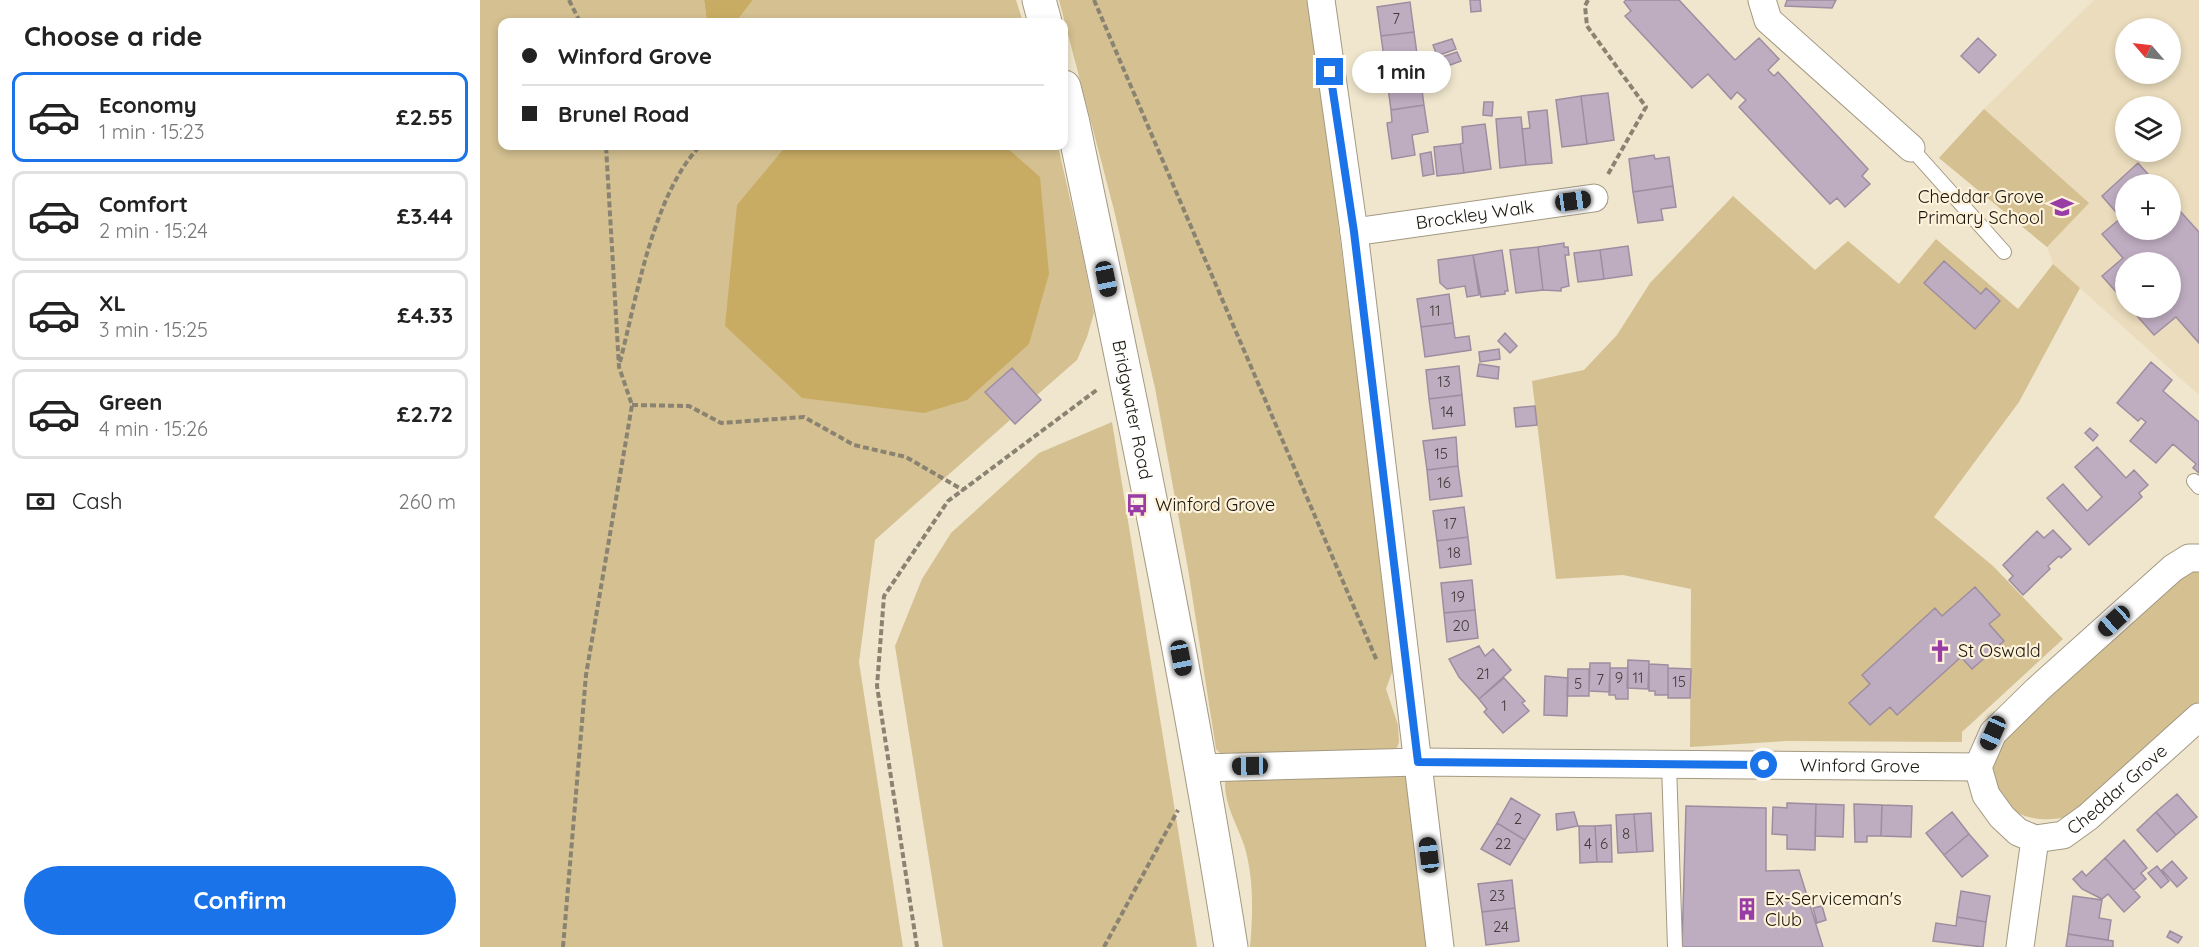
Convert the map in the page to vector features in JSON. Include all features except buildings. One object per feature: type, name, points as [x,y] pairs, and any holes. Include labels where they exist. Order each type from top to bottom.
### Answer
[{"type":"highway","points":[[1039,0],[1044,18]]},
{"type":"highway","name":"Bridgwater Road","points":[[1068,103],[1125,369],[1204,779],[1231,947]]},
{"type":"street","points":[[1321,0],[1354,232],[1440,947]]},
{"type":"street","points":[[1762,0],[1768,20],[1911,148]]},
{"type":"street","name":"Brockley Walk","points":[[1354,232],[1594,198]]},
{"type":"street","points":[[2020,947],[2035,839],[2018,832],[2002,817],[1986,795],[1978,767],[1993,733],[2037,690],[2173,568],[2189,558],[2199,558]]},
{"type":"street","name":"Cheddar Grove","points":[[2035,839],[2063,835],[2088,818],[2199,717]]},
{"type":"street","name":"Winford Grove","points":[[1204,779],[1418,762],[1978,767]]},
{"type":"lane","points":[[1911,148],[2004,252]]},
{"type":"lane","points":[[1670,764],[1675,947]]},
{"type":"path","points":[[569,0],[578,18]]},
{"type":"path","points":[[1094,0],[1379,665]]},
{"type":"path","points":[[1588,0],[1585,6],[1587,26],[1646,107],[1594,198]]},
{"type":"path","points":[[563,947],[586,675],[632,405],[619,367],[606,150]]},
{"type":"path","points":[[619,367],[657,218],[690,156],[696,150]]},
{"type":"path","points":[[917,947],[877,686],[884,596],[948,501],[1125,369]]},
{"type":"path","points":[[632,405],[689,406],[721,423],[804,417],[854,445],[906,457],[963,490]]},
{"type":"path","points":[[1104,947],[1185,797],[1204,779]]},
{"type":"shaded area","points":[[480,0],[704,0],[706,18],[498,18],[498,150],[1059,150],[1094,313],[1077,360],[1037,395],[1012,368],[985,392],[1010,420],[875,540],[859,662],[903,947],[480,947]]},
{"type":"shaded area","points":[[704,0],[753,0],[739,18],[706,18]]},
{"type":"shaded area","points":[[753,0],[1016,0],[1022,18],[739,18]]},
{"type":"shaded area","points":[[1059,0],[1310,0],[1394,667],[1386,689],[1398,725],[1399,742],[1396,750],[1230,755],[1220,753],[1216,749],[1188,569],[1155,388],[1114,210],[1068,34],[1068,18],[1064,18]]},
{"type":"shaded area","name":"Cheddar Grove Primary School","points":[[2094,0],[2199,0],[2199,395],[2053,264],[2047,247],[1939,158],[1984,109]]},
{"type":"shaded area","points":[[1984,109],[2089,203],[2047,247],[1939,158]]},
{"type":"shaded area","points":[[783,150],[1010,150],[1040,177],[1049,274],[1029,344],[967,400],[924,413],[802,398],[725,326],[737,205]]},
{"type":"shaded area","points":[[1733,196],[1815,270],[1848,241],[1899,284],[1936,239],[2018,309],[2053,264],[2080,288],[2019,402],[1934,517],[1993,566],[2063,639],[1962,732],[1962,742],[1788,741],[1690,747],[1691,589],[1623,575],[1556,579],[1532,381],[1584,370],[1617,335],[1650,283]]},
{"type":"shaded area","points":[[1112,422],[1197,947],[943,947],[895,646],[922,579],[951,533],[1039,453]]},
{"type":"shaded area","points":[[2199,568],[2199,704],[2069,816],[2058,819],[2034,818],[2013,810],[2004,803],[1997,794],[1991,778],[1992,762],[1998,742],[2183,573]]},
{"type":"shaded area","points":[[1402,775],[1407,778],[1431,947],[1250,947],[1252,909],[1250,870],[1244,845],[1229,807],[1225,783],[1230,778]]},
{"type":"place","name":"Cheddar Grove Primary School","points":[[2062,207]]},
{"type":"place","name":"Winford Grove","points":[[1137,505]]},
{"type":"place","name":"St Oswald","points":[[1940,651]]},
{"type":"place","name":"Ex-Serviceman's Club","points":[[1747,909]]},
{"type":"route","points":[[1330,72],[1354,232],[1418,762],[1764,765]]}]
